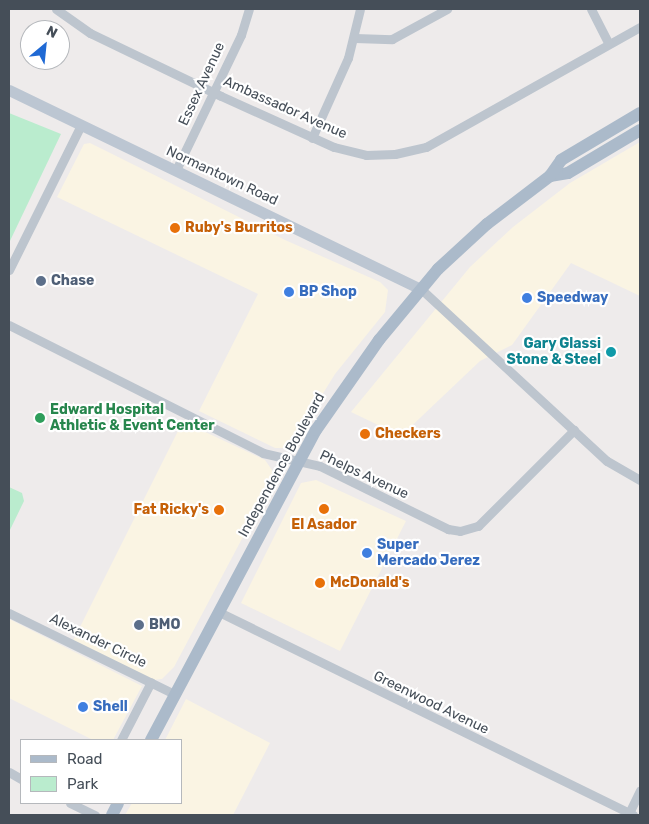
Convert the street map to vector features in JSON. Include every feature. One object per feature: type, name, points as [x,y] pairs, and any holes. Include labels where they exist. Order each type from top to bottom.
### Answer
[{"type":"main road","name":"Normantown Road","points":[[9,90],[399,276],[421,289]]},
{"type":"main road","name":"Independence Boulevard","points":[[152,739],[298,462],[345,387],[421,289],[480,230],[550,176],[561,160],[640,113]]},
{"type":"main road","name":"Independence Boulevard","points":[[550,176],[568,173],[640,130]]},
{"type":"street","name":"Ambassador Avenue","points":[[56,9],[90,33],[214,92],[312,138],[366,155],[395,154],[426,147],[640,27]]},
{"type":"street","name":"Essex Avenue","points":[[176,170],[249,16],[249,9]]},
{"type":"street","points":[[312,138],[355,38],[360,9]]},
{"type":"street","points":[[355,38],[392,38],[447,9]]},
{"type":"street","points":[[591,9],[608,44]]},
{"type":"street","points":[[9,270],[81,125]]},
{"type":"street","points":[[421,289],[607,461],[640,480]]},
{"type":"street","name":"Phelps Avenue","points":[[9,325],[263,453],[320,466],[448,529],[469,530],[488,518],[574,430]]},
{"type":"street","name":"Greenwood Avenue","points":[[219,612],[631,814]]},
{"type":"street","name":"Alexander Circle","points":[[9,613],[174,694]]},
{"type":"street","points":[[122,739],[151,682]]},
{"type":"street","points":[[631,814],[640,790]]},
{"type":"street","points":[[72,804],[95,815]]},
{"type":"shaded area","points":[[640,142],[640,296],[571,263],[512,345],[480,361],[401,436],[351,412],[470,267],[513,227],[570,183]]},
{"type":"shaded area","points":[[90,143],[285,240],[380,282],[388,290],[385,312],[335,374],[293,442],[284,448],[275,448],[199,411],[258,294],[57,197],[84,144]]},
{"type":"shaded area","points":[[186,423],[265,460],[272,470],[272,482],[174,667],[162,679],[153,680],[73,641],[180,427]]},
{"type":"shaded area","points":[[316,480],[406,521],[340,651],[241,603],[301,483]]},
{"type":"shaded area","points":[[9,619],[142,686],[114,739],[91,739],[9,698]]},
{"type":"shaded area","points":[[186,699],[270,743],[233,815],[125,815],[131,804],[182,804],[182,739],[166,739]]},
{"type":"green space","points":[[9,113],[61,134],[9,243]]},
{"type":"green space","points":[[9,487],[22,493],[24,501],[9,532]]},
{"type":"place","name":"Ruby's Burritos","points":[[175,228]]},
{"type":"place","name":"Chase","points":[[41,281]]},
{"type":"place","name":"BP Shop","points":[[289,292]]},
{"type":"place","name":"Speedway","points":[[527,298]]},
{"type":"place","name":"Gary Glassi Stone & Steel","points":[[611,352]]},
{"type":"place","name":"Edward Hospital Athletic & Event Center","points":[[40,418]]},
{"type":"place","name":"Checkers","points":[[365,434]]},
{"type":"place","name":"El Asador","points":[[324,509]]},
{"type":"place","name":"Fat Ricky's","points":[[219,510]]},
{"type":"place","name":"Super Mercado Jerez","points":[[367,553]]},
{"type":"place","name":"McDonald's","points":[[320,583]]},
{"type":"place","name":"BMO","points":[[139,625]]},
{"type":"place","name":"Shell","points":[[83,707]]}]
